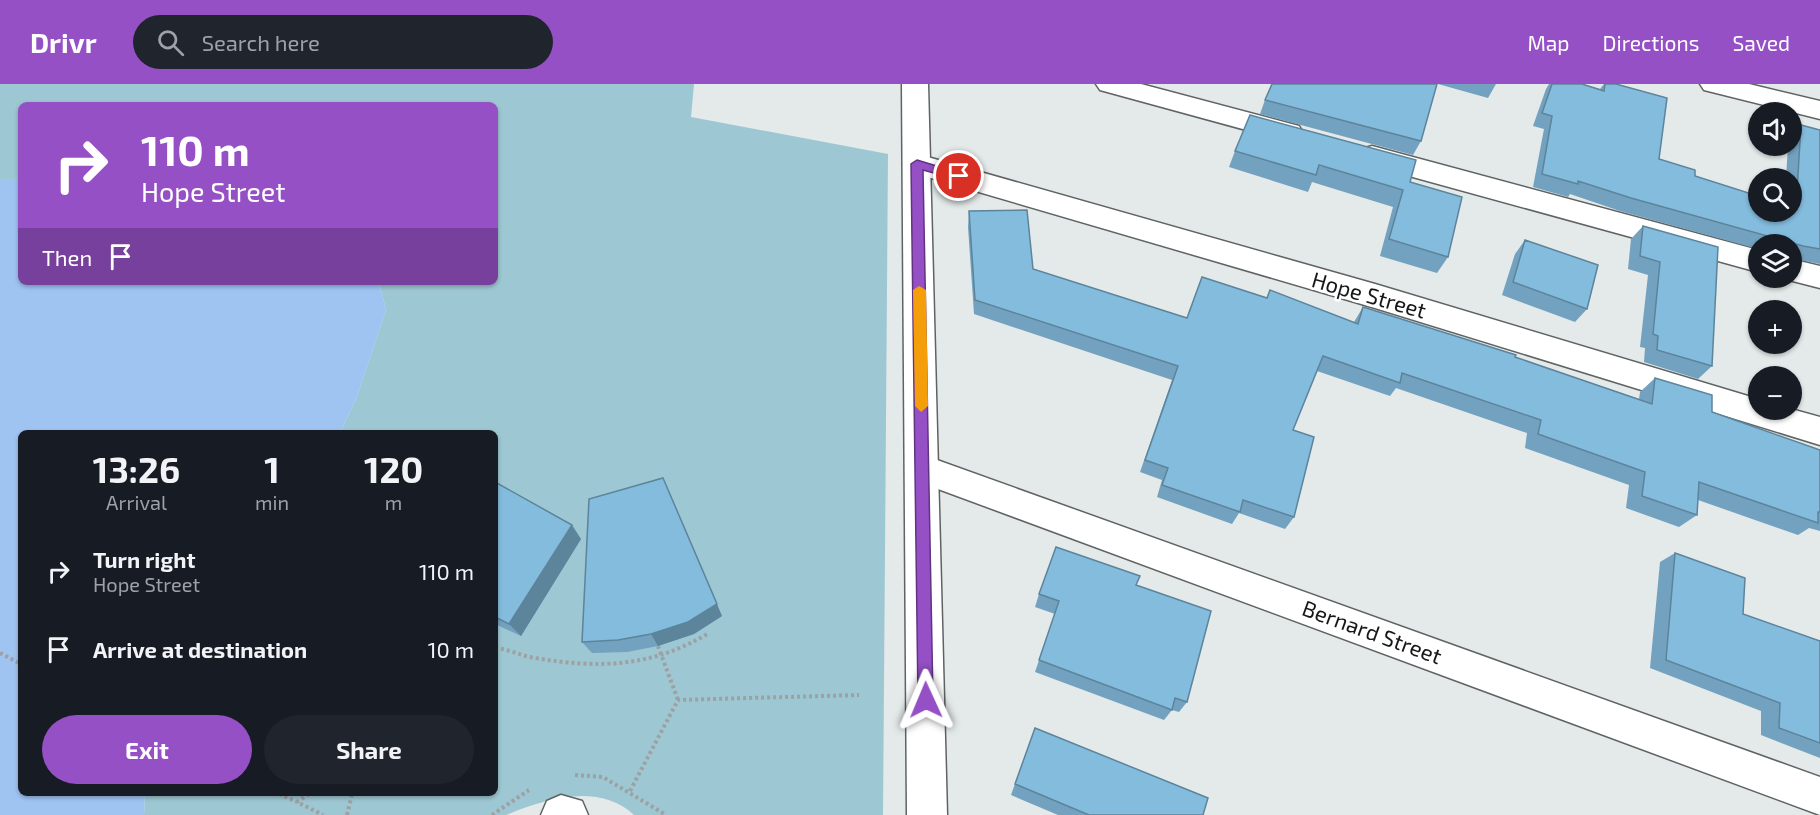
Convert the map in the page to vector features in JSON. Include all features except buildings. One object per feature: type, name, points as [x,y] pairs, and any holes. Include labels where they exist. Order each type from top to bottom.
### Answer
[{"type":"street","points":[[915,84],[927,815]]},
{"type":"street","points":[[1109,84],[1309,139]]},
{"type":"street","points":[[1208,111],[1218,84]]},
{"type":"street","points":[[1713,84],[1820,110]]},
{"type":"street","points":[[1343,148],[1748,258]]},
{"type":"street","name":"Hope Street","points":[[917,164],[1375,296],[1820,431]]},
{"type":"street","points":[[1802,273],[1820,277]]},
{"type":"street","name":"Bernard Street","points":[[922,469],[1820,797]]},
{"type":"street","points":[[561,815],[568,815]]},
{"type":"path","points":[[498,649],[531,658],[586,664],[660,657],[688,646],[709,633]]},
{"type":"path","points":[[658,646],[660,657],[678,700]]},
{"type":"path","points":[[0,654],[18,663]]},
{"type":"path","points":[[678,700],[859,695]]},
{"type":"path","points":[[630,791],[678,700]]},
{"type":"path","points":[[284,796],[322,815]]},
{"type":"path","points":[[297,802],[306,796]]},
{"type":"path","points":[[347,815],[352,796]]},
{"type":"shaded area","points":[[0,84],[694,84],[691,117],[888,154],[883,815],[634,815],[620,805],[588,796],[554,799],[506,815],[144,815],[145,796],[498,796],[498,430],[341,430],[356,399],[386,310],[380,285],[498,285],[498,102],[18,102],[18,179],[0,179]]},
{"type":"water","points":[[0,179],[18,179],[18,285],[380,285],[386,310],[356,399],[341,430],[18,430],[18,796],[145,796],[144,815],[0,815]]},
{"type":"slow traffic","points":[[919,290],[921,406]]},
{"type":"route","points":[[926,700],[917,164],[959,176]]}]
